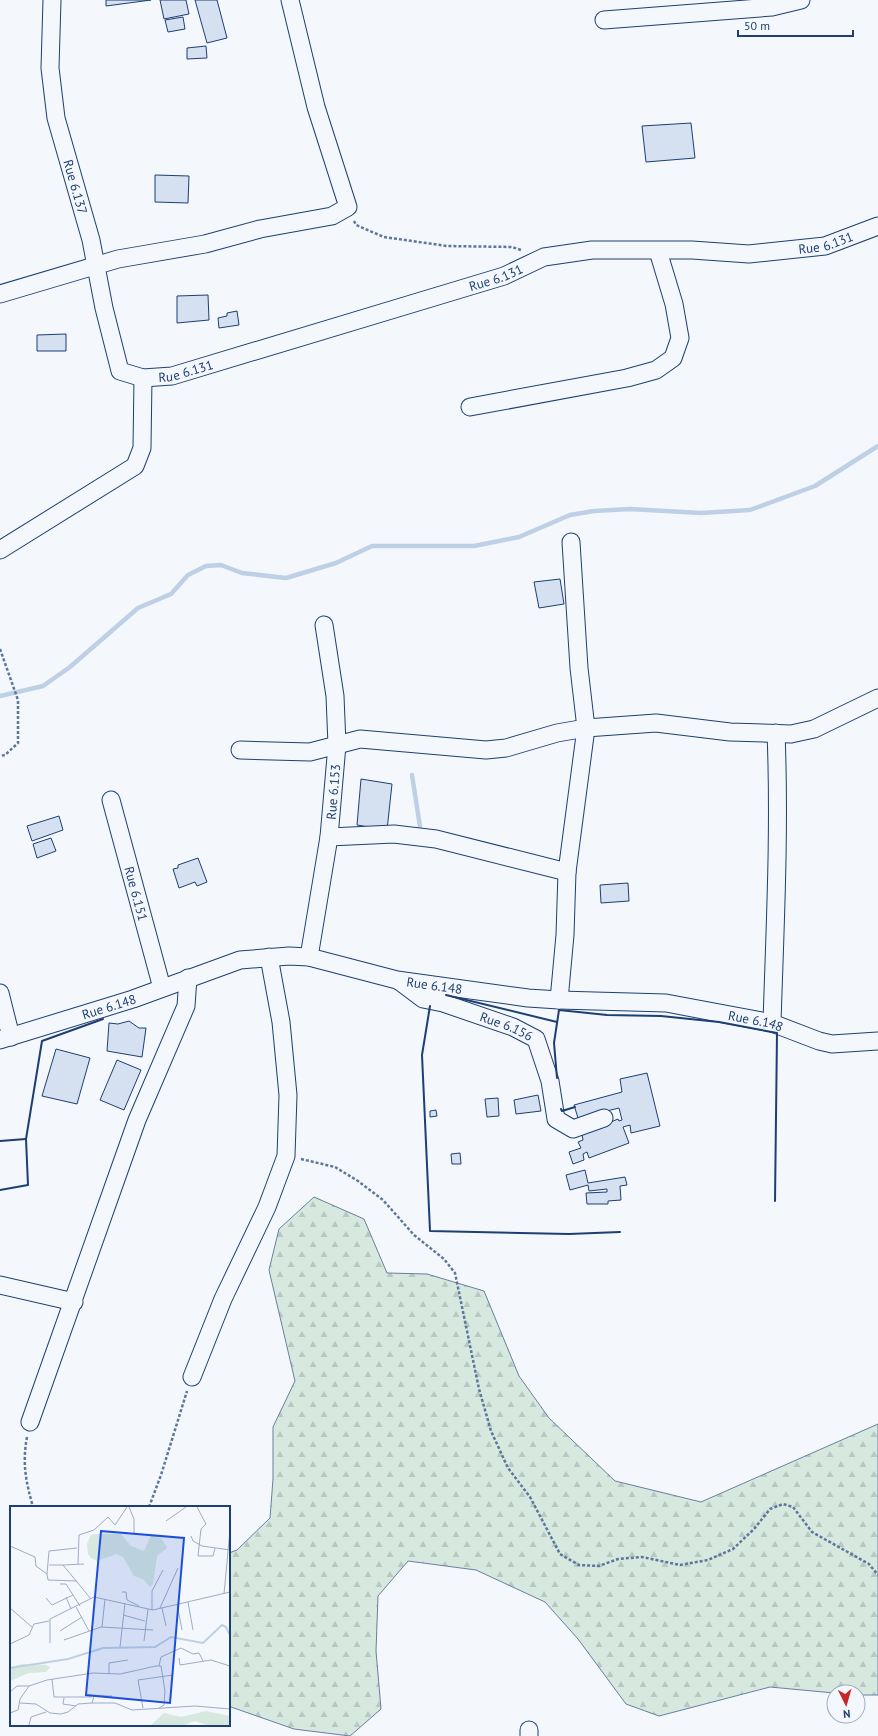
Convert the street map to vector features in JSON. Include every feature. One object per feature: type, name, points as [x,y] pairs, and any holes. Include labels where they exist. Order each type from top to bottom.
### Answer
[{"type":"street","name":"Rue 6.137","points":[[52,0],[50,68],[56,118],[84,212],[104,308],[120,372]]},
{"type":"street","points":[[0,294],[118,259],[204,244],[260,229],[332,216],[348,206],[316,107],[290,0]]},
{"type":"street","points":[[604,20],[772,7],[801,0]]},
{"type":"street","name":"Rue 6.131","points":[[120,372],[143,378],[172,376],[504,276],[544,258],[592,250],[692,250],[749,254],[825,246],[878,226]]},
{"type":"street","points":[[470,407],[627,378],[656,370],[673,358],[680,338],[674,304],[658,251]]},
{"type":"street","points":[[0,550],[135,466],[142,448],[143,378]]},
{"type":"street","points":[[559,1000],[565,935],[567,872],[586,728],[579,668],[571,542]]},
{"type":"street","name":"Rue 6.153","points":[[309,957],[329,837],[337,744],[334,696],[324,625]]},
{"type":"street","points":[[240,750],[310,752],[360,739],[486,750],[506,748],[557,733],[586,728],[656,723],[730,732],[791,734],[814,729],[878,698]]},
{"type":"street","points":[[772,1023],[777,882],[778,788],[776,733]]},
{"type":"street","name":"Rue 6.151","points":[[111,800],[162,988]]},
{"type":"street","points":[[329,837],[394,834],[436,839],[567,872]]},
{"type":"street","points":[[192,1377],[223,1299],[267,1207],[286,1156],[288,1096],[281,1022],[269,957]]},
{"type":"street","name":"Rue 6.148","points":[[6,1039],[162,988],[240,960],[269,957],[309,957],[397,980],[559,1000],[666,1004],[772,1023],[819,1041],[832,1044],[878,1041]]},
{"type":"street","points":[[30,1422],[74,1302],[134,1128],[186,1006],[188,978]]},
{"type":"street","name":"Rue 6.156","points":[[397,980],[423,999],[443,1003],[512,1027],[536,1039],[550,1081],[556,1120],[573,1129],[604,1118]]},
{"type":"street","points":[[0,993],[6,1039]]},
{"type":"street","points":[[0,1285],[74,1302]]},
{"type":"path","points":[[348,206],[356,225],[384,237],[447,246],[512,247],[544,258]]},
{"type":"path","points":[[0,648],[18,700],[18,743],[5,755],[0,756]]},
{"type":"path","points":[[286,1156],[335,1167],[358,1181],[383,1200],[414,1235],[444,1260],[455,1273],[479,1388],[491,1431],[508,1468],[530,1497],[560,1554],[579,1565],[599,1566],[618,1559],[642,1556],[680,1565],[708,1560],[733,1549],[754,1529],[770,1509],[783,1504],[793,1507],[812,1532],[869,1564],[878,1575]]},
{"type":"path","points":[[149,1506],[161,1475],[192,1377]]},
{"type":"path","points":[[30,1422],[24,1452],[25,1480],[34,1506]]},
{"type":"green space","points":[[314,1197],[364,1219],[387,1273],[427,1274],[484,1291],[519,1376],[549,1418],[615,1481],[701,1502],[878,1424],[878,1695],[866,1695],[866,1684],[826,1684],[826,1692],[770,1687],[659,1716],[626,1704],[578,1639],[545,1602],[476,1570],[408,1561],[378,1596],[376,1651],[381,1709],[350,1736],[294,1729],[231,1707],[230,1553],[237,1550],[270,1518],[273,1479],[273,1427],[295,1381],[269,1270],[279,1229]]},
{"type":"building","points":[[106,0],[151,0],[106,6]]},
{"type":"building","points":[[160,0],[186,0],[189,14],[164,19]]},
{"type":"building","points":[[195,0],[217,0],[227,38],[207,43]]},
{"type":"building","points":[[183,17],[185,29],[168,32],[165,20]]},
{"type":"building","points":[[206,46],[207,58],[187,59],[187,48]]},
{"type":"building","points":[[691,123],[695,158],[646,162],[642,126]]},
{"type":"building","points":[[155,175],[189,176],[188,203],[155,202]]},
{"type":"building","points":[[208,295],[209,320],[177,323],[177,296]]},
{"type":"building","points":[[237,311],[239,325],[219,328],[218,318],[227,316],[227,313]]},
{"type":"building","points":[[66,334],[66,351],[37,351],[37,335]]},
{"type":"building","points":[[560,579],[564,604],[539,608],[534,582]]},
{"type":"building","points":[[361,779],[392,784],[387,830],[357,825]]},
{"type":"building","points":[[59,816],[63,830],[32,841],[27,826]]},
{"type":"building","points":[[51,838],[56,851],[37,858],[33,844]]},
{"type":"building","points":[[198,858],[207,882],[197,886],[195,882],[179,888],[173,869],[178,868],[178,865]]},
{"type":"building","points":[[628,883],[629,901],[601,903],[600,885]]},
{"type":"building","points":[[129,1021],[139,1028],[146,1028],[142,1057],[107,1051],[109,1023],[118,1024]]},
{"type":"building","points":[[56,1049],[90,1058],[77,1104],[42,1096]]},
{"type":"building","points":[[117,1060],[141,1070],[124,1110],[100,1100]]},
{"type":"building","points":[[647,1073],[660,1126],[631,1133],[630,1125],[623,1127],[629,1143],[589,1158],[587,1152],[583,1154],[584,1160],[573,1164],[569,1152],[581,1148],[578,1142],[583,1140],[582,1134],[618,1119],[619,1121],[622,1120],[619,1108],[578,1118],[574,1105],[622,1092],[620,1079]]},
{"type":"building","points":[[538,1095],[541,1111],[516,1114],[514,1100]]},
{"type":"building","points":[[498,1098],[499,1116],[487,1117],[485,1099]]},
{"type":"building","points":[[436,1110],[437,1116],[430,1117],[430,1111]]},
{"type":"building","points":[[460,1153],[461,1164],[452,1164],[451,1154]]},
{"type":"building","points":[[585,1170],[588,1183],[625,1177],[627,1185],[620,1186],[621,1200],[608,1201],[608,1204],[587,1204],[586,1193],[607,1192],[607,1189],[589,1191],[588,1185],[570,1190],[566,1175]]},
{"type":"waterway","points":[[0,696],[43,686],[70,667],[138,608],[171,594],[188,575],[206,566],[221,565],[242,573],[286,578],[336,563],[372,546],[474,546],[519,537],[570,515],[594,511],[630,509],[701,513],[750,510],[815,486],[878,446]]},
{"type":"waterway","points":[[412,775],[421,833]]},
{"type":"wall","points":[[446,995],[557,1022]]},
{"type":"wall","points":[[430,1006],[422,1055],[430,1231],[569,1234],[620,1232]]},
{"type":"wall","points":[[557,1078],[554,1043],[559,1010],[607,1015],[661,1016],[719,1022],[777,1033],[775,1201]]},
{"type":"wall","points":[[0,1190],[28,1185],[26,1139],[42,1041],[103,1019]]},
{"type":"wall","points":[[561,1109],[562,1111],[575,1107]]},
{"type":"wall","points":[[0,1141],[26,1139]]}]
